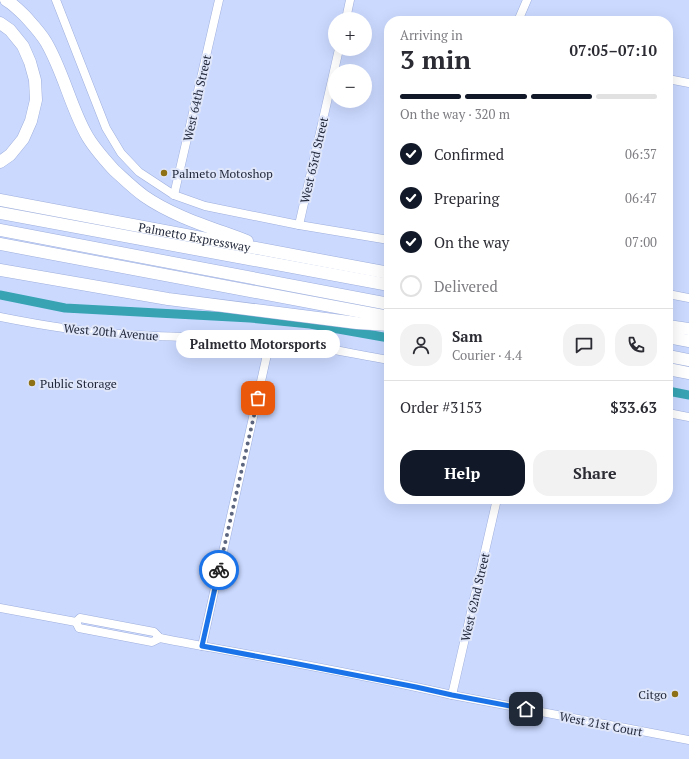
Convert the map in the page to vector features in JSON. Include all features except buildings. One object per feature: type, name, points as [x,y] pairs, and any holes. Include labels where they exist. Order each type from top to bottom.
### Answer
[{"type":"highway","points":[[6,0],[22,13],[46,42],[57,64],[86,134],[105,160],[128,183],[144,196],[185,218],[276,252]]},
{"type":"highway","points":[[0,23],[10,30],[23,46],[30,62],[35,80],[36,100],[31,120],[23,139],[10,155],[0,162]]},
{"type":"highway","name":"Palmetto Expressway","points":[[0,200],[384,272]]},
{"type":"highway","points":[[0,213],[384,284]]},
{"type":"highway","points":[[0,230],[384,303]]},
{"type":"highway","points":[[0,244],[384,316]]},
{"type":"highway","points":[[0,270],[168,299],[356,323],[384,325]]},
{"type":"highway","points":[[673,327],[689,330]]},
{"type":"highway","points":[[673,338],[689,341]]},
{"type":"highway","points":[[673,357],[689,360]]},
{"type":"highway","points":[[673,370],[689,373]]},
{"type":"street","points":[[56,0],[106,128],[122,153],[139,172],[174,195],[205,206],[300,225],[384,239]]},
{"type":"street","name":"West 64th Street","points":[[174,195],[219,0]]},
{"type":"street","points":[[347,12],[350,0]]},
{"type":"street","points":[[520,16],[527,0]]},
{"type":"street","name":"West 63rd Street","points":[[300,225],[337,56]]},
{"type":"street","points":[[673,80],[689,83]]},
{"type":"street","points":[[673,295],[689,298]]},
{"type":"street","name":"West 20th Avenue","points":[[0,317],[57,328],[89,332],[270,341],[316,346],[384,359]]},
{"type":"street","points":[[202,646],[270,341]]},
{"type":"street","points":[[673,414],[689,417]]},
{"type":"street","name":"West 62nd Street","points":[[452,695],[497,504]]},
{"type":"street","name":"West 21st Court","points":[[0,608],[76,622],[80,618],[154,632],[160,638],[689,740]]},
{"type":"waterway","points":[[0,295],[65,308],[250,318],[310,324],[384,337]]},
{"type":"waterway","points":[[673,392],[689,395]]},
{"type":"way so far","points":[[219,570],[258,398]]},
{"type":"place","name":"Palmeto Motoshop","points":[[164,173]]},
{"type":"place","name":"Public Storage","points":[[32,383]]},
{"type":"place","name":"Palmetto Motorsports","points":[[258,398]]},
{"type":"place","name":"Citgo","points":[[675,694]]},
{"type":"route","points":[[219,570],[202,646],[526,709]]}]
